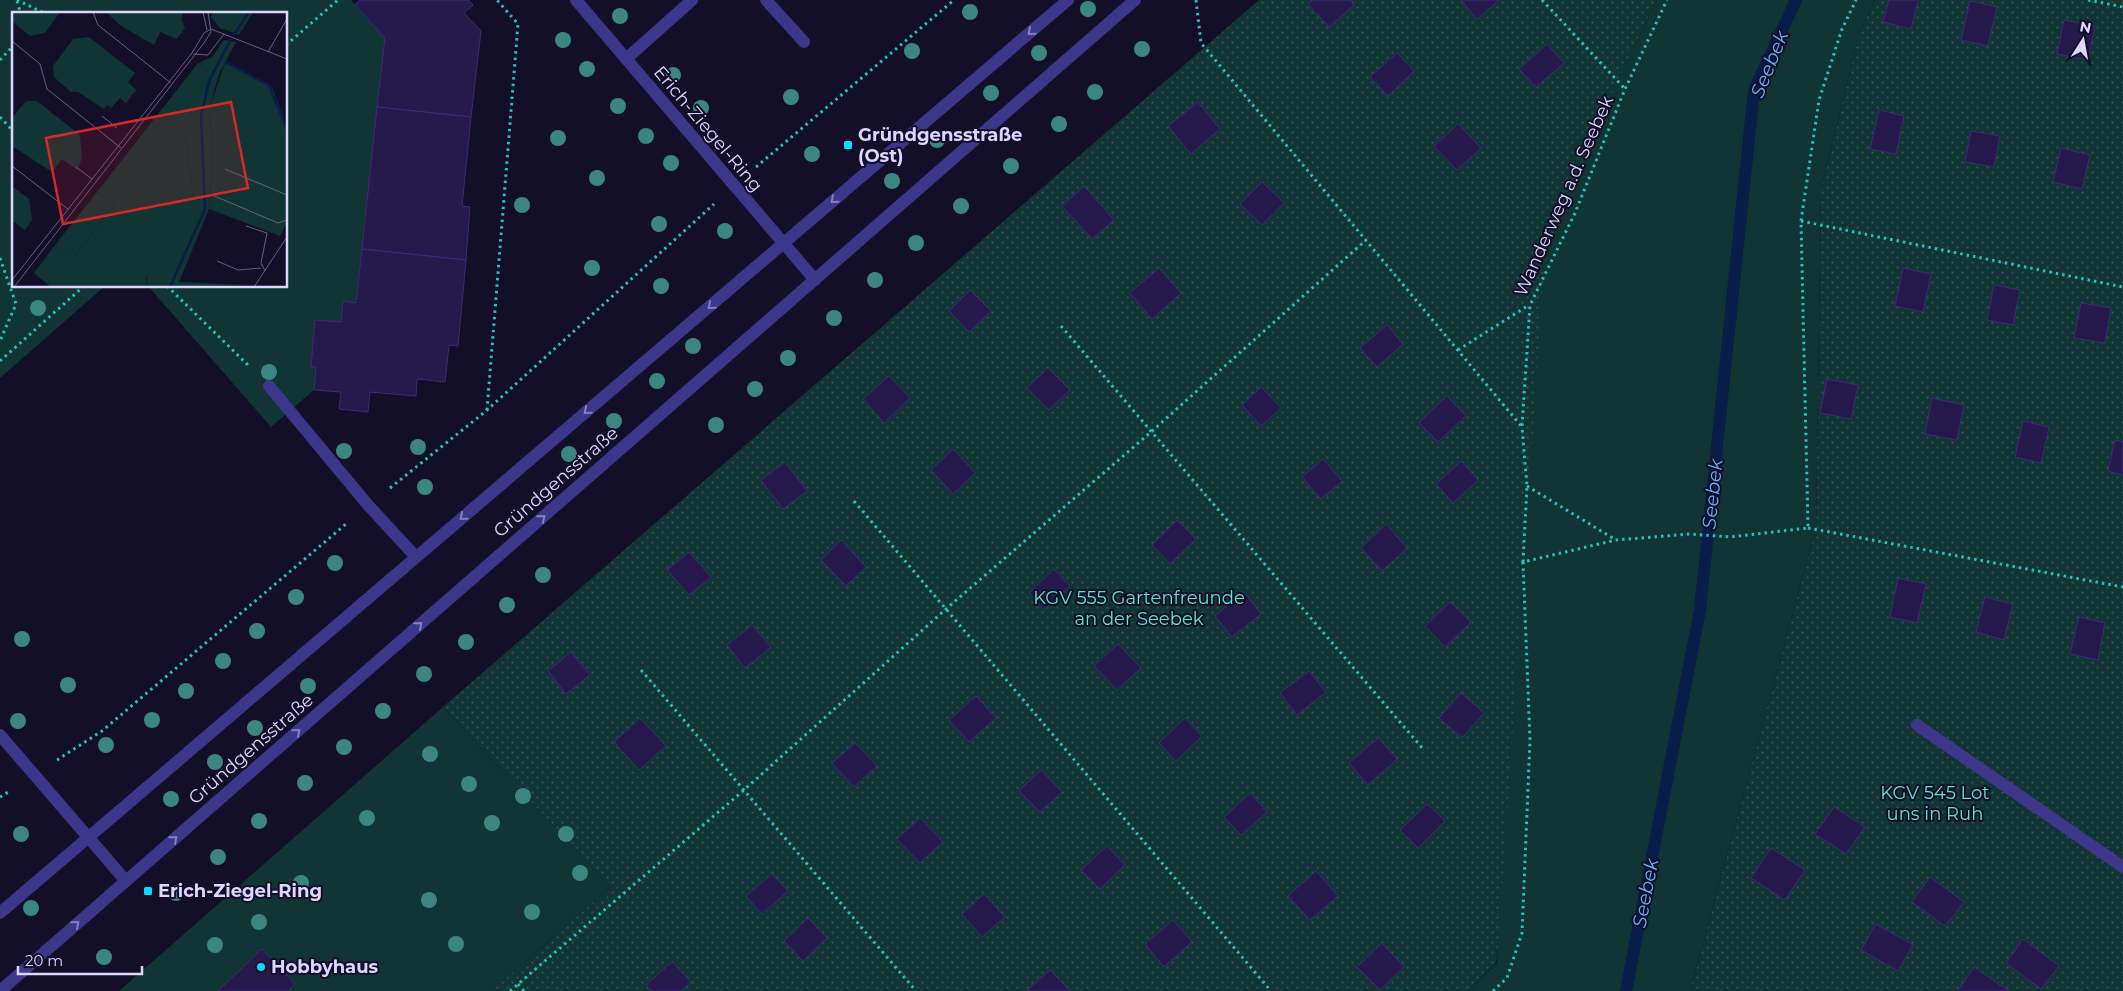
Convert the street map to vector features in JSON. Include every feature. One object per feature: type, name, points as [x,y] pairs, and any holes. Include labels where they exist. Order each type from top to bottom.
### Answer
[{"type":"street","name":"Erich-Ziegel-Ring","points":[[576,0],[815,280]]},
{"type":"street","points":[[626,59],[692,0]]},
{"type":"street","points":[[766,0],[804,42]]},
{"type":"street","name":"Gründgensstraße","points":[[0,913],[1068,0]]},
{"type":"street","name":"Gründgensstraße","points":[[0,991],[1135,0]]},
{"type":"street","points":[[269,386],[368,505],[416,557]]},
{"type":"street","points":[[1917,726],[2123,867]]},
{"type":"street","points":[[0,735],[126,881]]},
{"type":"path","points":[[17,0],[42,12]]},
{"type":"path","points":[[288,43],[338,0]]},
{"type":"path","points":[[486,411],[518,24],[497,0]]},
{"type":"path","points":[[0,797],[102,731],[368,505],[486,411],[734,186],[954,0]]},
{"type":"path","points":[[1196,0],[1201,43],[1522,427]]},
{"type":"path","points":[[1542,0],[1626,89]]},
{"type":"path","name":"Wanderweg a.d. Seebek","points":[[1495,990],[1507,978],[1522,933],[1530,740],[1522,562],[1527,486],[1522,427],[1530,305],[1575,213],[1626,89],[1667,0]]},
{"type":"path","points":[[1808,528],[1801,221],[1818,100],[1842,29],[1856,0]]},
{"type":"path","points":[[2088,0],[2123,7]]},
{"type":"path","points":[[0,60],[12,47]]},
{"type":"path","points":[[0,117],[12,130]]},
{"type":"path","points":[[1801,221],[2123,288]]},
{"type":"path","points":[[510,991],[744,790],[946,609],[1151,432],[1366,240]]},
{"type":"path","points":[[0,258],[16,304],[0,342]]},
{"type":"path","points":[[0,361],[82,288]]},
{"type":"path","points":[[169,288],[269,386]]},
{"type":"path","points":[[1458,350],[1530,305]]},
{"type":"path","points":[[1061,326],[1424,749]]},
{"type":"path","points":[[1527,486],[1616,540]]},
{"type":"path","points":[[854,501],[1271,991]]},
{"type":"path","points":[[1522,562],[1616,540],[1690,534],[1731,537],[1808,528],[2123,587]]},
{"type":"path","points":[[641,670],[916,991]]},
{"type":"path","points":[[518,984],[524,991]]},
{"type":"green space","points":[[0,0],[351,0],[385,38],[356,303],[341,322],[315,320],[311,366],[316,367],[314,390],[271,427],[150,288],[288,288],[288,12],[12,12],[12,288],[103,288],[0,378]]},
{"type":"green space","name":"KGV 555 Gartenfreunde an der Seebek","points":[[1259,0],[1656,0],[1607,105],[1496,963],[1468,991],[491,991],[610,887],[443,707]]},
{"type":"green space","points":[[1656,0],[1875,0],[1859,34],[1821,190],[1816,528],[1690,991],[1468,991],[1497,963],[1545,253],[1607,105]]},
{"type":"green space","name":"KGV 545 Lot uns in Ruh","points":[[1875,0],[2123,0],[2123,991],[1690,991],[1816,528],[1821,190],[1859,34]]},
{"type":"green space","points":[[443,707],[610,887],[491,991],[119,991]]},
{"type":"building","points":[[360,0],[468,0],[473,5],[464,13],[481,31],[471,117],[377,107],[385,38],[355,5]]},
{"type":"building","points":[[1312,0],[1350,0],[1354,5],[1329,27],[1308,4]]},
{"type":"building","points":[[1461,0],[1499,0],[1477,19]]},
{"type":"building","points":[[1889,0],[1918,0],[1911,29],[1883,22]]},
{"type":"building","points":[[1970,1],[1997,7],[1988,46],[1961,40]]},
{"type":"building","points":[[2064,20],[2095,26],[2088,60],[2057,54]]},
{"type":"building","points":[[1547,44],[1564,63],[1536,87],[1519,69]]},
{"type":"building","points":[[1397,53],[1414,71],[1388,96],[1370,77]]},
{"type":"building","points":[[1198,102],[1220,129],[1191,154],[1168,126]]},
{"type":"building","points":[[377,107],[471,117],[462,206],[470,207],[466,260],[362,249]]},
{"type":"building","points":[[1879,110],[1904,116],[1896,154],[1870,149]]},
{"type":"building","points":[[1458,124],[1481,148],[1457,170],[1434,146]]},
{"type":"building","points":[[1971,131],[2000,136],[1994,167],[1965,162]]},
{"type":"building","points":[[2061,148],[2090,155],[2082,189],[2053,182]]},
{"type":"building","points":[[1262,182],[1284,203],[1262,225],[1240,204]]},
{"type":"building","points":[[1084,186],[1114,220],[1092,239],[1062,206]]},
{"type":"building","points":[[362,249],[466,260],[458,346],[449,345],[445,382],[417,379],[416,396],[370,392],[368,412],[339,409],[341,392],[314,390],[316,367],[311,367],[315,320],[341,322],[343,301],[356,303]]},
{"type":"building","points":[[1159,268],[1181,293],[1152,319],[1130,293]]},
{"type":"building","points":[[1903,268],[1931,274],[1923,312],[1895,306]]},
{"type":"building","points":[[1994,285],[2020,290],[2013,325],[1987,320]]},
{"type":"building","points":[[970,290],[991,311],[969,332],[949,311]]},
{"type":"building","points":[[2081,303],[2111,308],[2105,343],[2074,338]]},
{"type":"building","points":[[1387,325],[1403,344],[1377,367],[1360,348]]},
{"type":"building","points":[[1048,368],[1070,390],[1049,410],[1027,388]]},
{"type":"building","points":[[889,376],[910,398],[884,423],[863,399]]},
{"type":"building","points":[[1827,379],[1858,385],[1851,419],[1820,413]]},
{"type":"building","points":[[1261,387],[1281,408],[1261,426],[1242,405]]},
{"type":"building","points":[[1447,396],[1466,416],[1438,442],[1419,423]]},
{"type":"building","points":[[1932,398],[1964,405],[1957,440],[1925,434]]},
{"type":"building","points":[[2023,421],[2049,427],[2041,463],[2015,457]]},
{"type":"building","points":[[2115,440],[2123,442],[2123,475],[2108,471]]},
{"type":"building","points":[[953,449],[975,473],[953,494],[931,470]]},
{"type":"building","points":[[1323,459],[1342,481],[1321,499],[1302,477]]},
{"type":"building","points":[[1461,461],[1478,480],[1453,503],[1436,484]]},
{"type":"building","points":[[785,462],[807,491],[783,509],[761,480]]},
{"type":"building","points":[[1177,520],[1196,539],[1170,564],[1152,545]]},
{"type":"building","points":[[1386,524],[1407,548],[1382,571],[1361,548]]},
{"type":"building","points":[[841,540],[866,567],[846,586],[821,560]]},
{"type":"building","points":[[689,552],[711,577],[689,595],[667,570]]},
{"type":"building","points":[[1054,569],[1070,586],[1044,610],[1029,593]]},
{"type":"building","points":[[1898,578],[1926,584],[1917,623],[1890,617]]},
{"type":"building","points":[[1244,592],[1261,614],[1232,637],[1215,616]]},
{"type":"building","points":[[1985,597],[2013,604],[2004,640],[1976,632]]},
{"type":"building","points":[[1450,602],[1471,622],[1445,647],[1425,626]]},
{"type":"building","points":[[2079,617],[2105,623],[2098,660],[2070,654]]},
{"type":"building","points":[[752,625],[771,647],[745,668],[727,645]]},
{"type":"building","points":[[1118,644],[1141,668],[1117,690],[1094,666]]},
{"type":"building","points":[[571,652],[590,675],[566,694],[548,671]]},
{"type":"building","points":[[1309,671],[1326,692],[1297,715],[1280,693]]},
{"type":"building","points":[[1461,693],[1484,713],[1462,738],[1439,718]]},
{"type":"building","points":[[976,696],[996,718],[969,742],[949,720]]},
{"type":"building","points":[[640,718],[666,746],[639,770],[614,742]]},
{"type":"building","points":[[1185,718],[1202,736],[1176,761],[1159,743]]},
{"type":"building","points":[[1378,738],[1397,759],[1368,785],[1349,763]]},
{"type":"building","points":[[855,743],[877,766],[854,787],[832,763]]},
{"type":"building","points":[[1041,770],[1062,792],[1040,812],[1019,791]]},
{"type":"building","points":[[1250,793],[1267,812],[1241,835],[1224,817]]},
{"type":"building","points":[[1427,804],[1445,821],[1418,848],[1400,830]]},
{"type":"building","points":[[1834,807],[1865,827],[1846,854],[1815,834]]},
{"type":"building","points":[[920,818],[943,842],[920,863],[897,839]]},
{"type":"building","points":[[1107,846],[1125,865],[1100,889],[1081,870]]},
{"type":"building","points":[[1771,848],[1805,870],[1785,900],[1751,878]]},
{"type":"building","points":[[1316,871],[1338,896],[1310,920],[1288,896]]},
{"type":"building","points":[[772,874],[788,891],[762,914],[746,896]]},
{"type":"building","points":[[1930,877],[1964,902],[1945,926],[1912,902]]},
{"type":"building","points":[[984,894],[1005,917],[982,937],[962,914]]},
{"type":"building","points":[[808,918],[827,938],[803,961],[784,941]]},
{"type":"building","points":[[1173,920],[1192,942],[1164,967],[1145,944]]},
{"type":"building","points":[[1876,924],[1913,945],[1898,971],[1861,950]]},
{"type":"building","points":[[2023,939],[2059,966],[2041,989],[2006,963]]},
{"type":"building","points":[[1382,943],[1404,967],[1380,990],[1357,967]]},
{"type":"building","name":"Hobbyhaus","points":[[262,949],[295,984],[288,991],[218,991]]},
{"type":"building","points":[[672,962],[691,982],[681,991],[652,991],[646,985]]},
{"type":"building","points":[[1974,967],[2009,991],[1958,991]]},
{"type":"building","points":[[1050,970],[1070,991],[1028,990]]},
{"type":"waterway","name":"Seebek","points":[[1626,991],[1700,610],[1754,90],[1796,0]]},
{"type":"place","name":"Gründgensstraße (Ost)","points":[[848,145]]},
{"type":"place","name":"Erich-Ziegel-Ring","points":[[148,891]]},
{"type":"place","name":"Hobbyhaus","points":[[261,967]]}]
